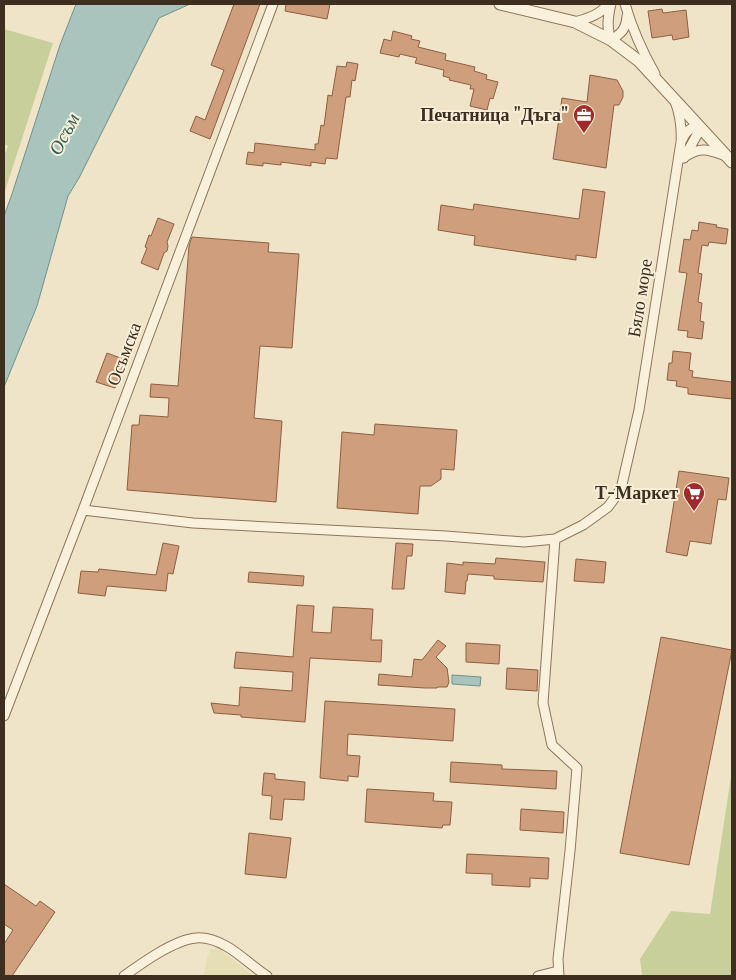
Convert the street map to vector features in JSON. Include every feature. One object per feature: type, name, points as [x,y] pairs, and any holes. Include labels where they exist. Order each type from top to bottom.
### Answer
[{"type":"street","name":"Осъмска","points":[[4,716],[273,4]]},
{"type":"street","points":[[500,4],[575,22],[611,40],[639,61],[729,159]]},
{"type":"street","points":[[575,22],[592,17],[609,4]]},
{"type":"street","points":[[609,4],[608,33],[611,40]]},
{"type":"street","points":[[611,40],[620,34],[626,24],[626,7]]},
{"type":"street","points":[[626,7],[630,22],[644,54],[661,85]]},
{"type":"street","points":[[674,99],[680,116],[682,133],[677,168]]},
{"type":"street","points":[[681,142],[684,134],[691,128],[699,126]]},
{"type":"street","name":"Бяло море","points":[[555,539],[583,525],[608,507],[621,489],[639,410],[677,168],[698,133],[699,126]]},
{"type":"street","points":[[684,158],[695,150],[710,150],[729,159]]},
{"type":"street","points":[[82,510],[194,523],[446,536],[524,542],[555,539],[544,703],[552,745],[576,768],[570,850],[558,959],[559,973],[538,976]]},
{"type":"street","points":[[124,976],[154,956],[182,941],[197,938],[212,940],[227,946],[267,976]]},
{"type":"shaded area","points":[[211,949],[219,949],[254,976],[204,976],[207,958]]},
{"type":"green space","points":[[4,29],[53,43],[4,194],[4,156],[8,146],[4,144]]},
{"type":"green space","points":[[732,770],[732,976],[642,976],[640,959],[671,911],[710,914]]},
{"type":"water","name":"Осъм","points":[[76,4],[190,4],[159,18],[79,178],[68,196],[37,306],[4,387],[4,216],[60,45]]},
{"type":"water","points":[[452,675],[481,677],[480,686],[452,684]]},
{"type":"building","points":[[234,4],[260,4],[210,139],[190,131],[196,116],[205,120],[224,70],[211,65]]},
{"type":"building","points":[[286,4],[330,4],[327,19],[285,11]]},
{"type":"building","points":[[662,9],[663,13],[686,10],[689,37],[673,40],[672,35],[652,38],[648,11]]},
{"type":"building","points":[[393,31],[412,36],[411,39],[420,41],[418,47],[446,54],[445,60],[475,67],[474,71],[487,75],[486,79],[498,82],[493,99],[490,98],[487,110],[470,106],[474,89],[470,89],[471,85],[449,80],[450,78],[443,76],[444,70],[415,63],[417,58],[400,54],[399,57],[380,53],[384,39],[391,41]]},
{"type":"building","points":[[347,62],[358,64],[355,81],[352,80],[350,97],[346,97],[337,159],[326,158],[325,164],[311,162],[311,166],[281,162],[281,165],[263,163],[263,166],[246,164],[248,152],[254,153],[255,143],[315,150],[315,144],[318,144],[321,125],[324,126],[328,95],[332,96],[337,66],[346,67]]},
{"type":"building","name":"Печатница \"Дъга\"","points":[[590,75],[617,80],[623,91],[623,97],[619,105],[614,105],[606,168],[553,159],[562,98],[587,102]]},
{"type":"building","points":[[583,189],[605,192],[596,258],[576,255],[576,260],[474,245],[475,236],[438,230],[441,205],[473,210],[474,204],[579,219]]},
{"type":"building","points":[[158,218],[174,224],[167,242],[167,251],[164,253],[158,270],[141,263],[147,248],[145,247],[149,235],[151,236]]},
{"type":"building","points":[[699,222],[728,229],[726,244],[709,242],[708,246],[702,245],[698,273],[702,274],[698,302],[702,303],[700,321],[704,322],[702,339],[687,337],[688,331],[678,330],[687,273],[679,272],[684,239],[690,240],[692,230],[698,231]]},
{"type":"building","points":[[192,237],[269,243],[268,252],[299,254],[292,348],[260,346],[254,418],[282,421],[276,502],[127,490],[132,425],[139,425],[140,415],[168,417],[169,398],[150,397],[151,384],[178,386],[189,246]]},
{"type":"building","points":[[673,351],[691,353],[689,370],[693,371],[692,377],[732,382],[732,399],[688,394],[688,388],[676,386],[677,381],[667,380]]},
{"type":"building","points":[[107,353],[126,360],[115,388],[96,382]]},
{"type":"building","points":[[375,424],[457,430],[454,470],[441,469],[441,479],[431,486],[420,486],[418,514],[337,508],[342,432],[374,435]]},
{"type":"building","points":[[679,471],[729,478],[726,500],[718,499],[711,544],[690,541],[687,556],[666,552]]},
{"type":"building","points":[[163,543],[179,546],[173,574],[168,573],[166,591],[107,586],[105,596],[78,593],[81,571],[98,572],[99,569],[156,575]]},
{"type":"building","points":[[396,543],[413,544],[412,556],[407,556],[404,589],[392,589]]},
{"type":"building","points":[[496,558],[545,562],[543,582],[494,579],[494,576],[468,574],[465,594],[445,592],[447,563],[463,565],[463,562],[495,564]]},
{"type":"building","points":[[576,559],[606,562],[604,583],[574,581]]},
{"type":"building","points":[[249,572],[304,576],[303,586],[248,582]]},
{"type":"building","points":[[297,605],[314,606],[312,632],[331,633],[333,607],[373,609],[371,640],[382,640],[381,662],[310,658],[305,722],[214,713],[211,703],[239,706],[240,687],[292,691],[293,672],[234,668],[236,652],[293,657]]},
{"type":"building","points":[[661,637],[732,650],[689,865],[620,853]]},
{"type":"building","points":[[438,640],[446,646],[436,657],[447,668],[449,682],[447,687],[425,688],[378,685],[379,674],[412,677],[414,659],[422,660]]},
{"type":"building","points":[[466,643],[500,645],[499,664],[466,662]]},
{"type":"building","points":[[507,668],[538,670],[537,691],[506,689]]},
{"type":"building","points":[[325,701],[455,709],[453,741],[348,734],[347,755],[360,756],[358,777],[348,776],[348,781],[320,778]]},
{"type":"building","points":[[451,762],[502,765],[502,769],[557,771],[556,789],[450,782]]},
{"type":"building","points":[[264,773],[275,774],[275,779],[305,782],[304,800],[284,799],[282,820],[270,819],[272,796],[262,795]]},
{"type":"building","points":[[367,789],[434,793],[433,801],[452,802],[450,825],[443,825],[442,828],[365,822]]},
{"type":"building","points":[[521,809],[564,812],[563,833],[520,830]]},
{"type":"building","points":[[249,833],[291,838],[286,878],[245,874]]},
{"type":"building","points":[[467,854],[549,858],[548,879],[530,878],[530,887],[492,885],[492,874],[466,873]]},
{"type":"building","points":[[4,884],[36,906],[40,901],[55,912],[12,976],[4,976],[4,944],[13,930],[4,924]]},
{"type":"place","name":"Печатница \"Дъга\"","points":[[584,134]]},
{"type":"place","name":"Т-Маркет","points":[[694,512]]}]
